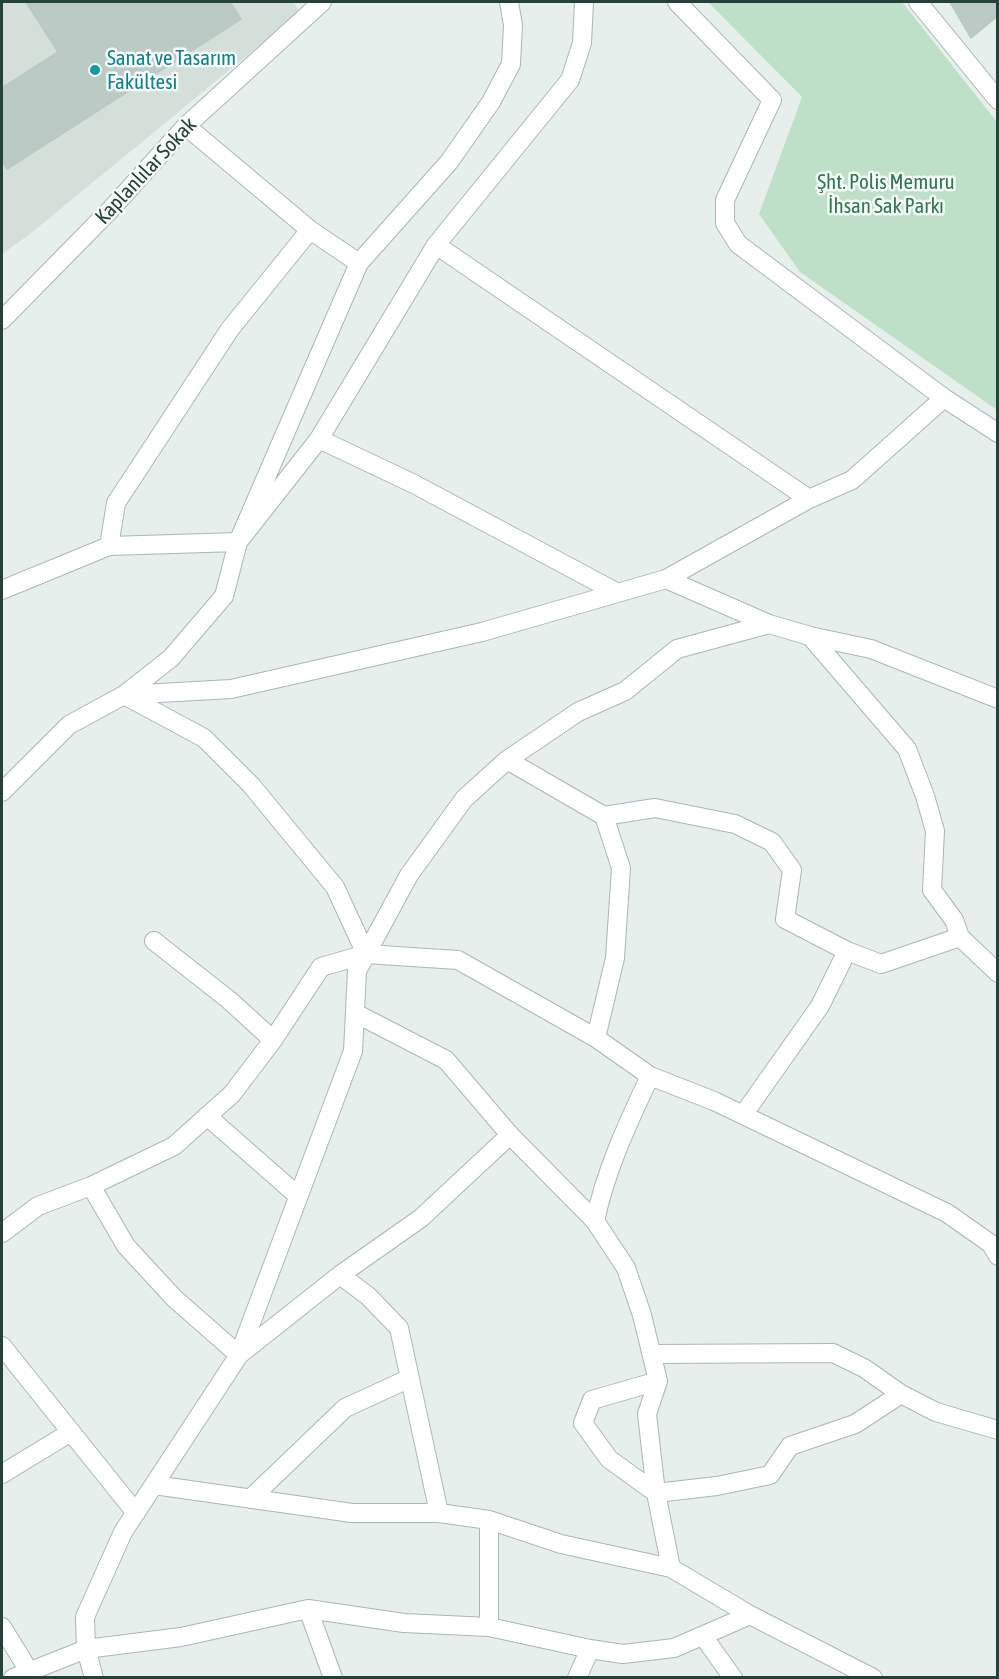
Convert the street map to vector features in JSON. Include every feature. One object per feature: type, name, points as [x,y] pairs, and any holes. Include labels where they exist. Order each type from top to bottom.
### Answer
[{"type":"street","name":"Kaplanlılar Sokak","points":[[2,321],[111,210],[186,126],[322,2]]},
{"type":"street","points":[[2,792],[69,725],[124,695],[171,658],[224,596],[238,542],[359,263],[449,162],[491,102],[511,64],[513,25],[509,2]]},
{"type":"street","points":[[238,542],[319,439],[436,244],[570,80],[582,43],[584,2]]},
{"type":"street","points":[[676,2],[772,100],[725,200],[725,223],[738,244],[944,398],[998,433]]},
{"type":"street","points":[[918,2],[998,100]]},
{"type":"street","points":[[186,126],[310,230],[359,263]]},
{"type":"street","points":[[109,546],[116,503],[231,329],[310,230]]},
{"type":"street","points":[[436,244],[809,499]]},
{"type":"street","points":[[124,695],[231,689],[482,632],[666,579],[809,499],[852,480],[944,398]]},
{"type":"street","points":[[319,439],[414,484],[616,592]]},
{"type":"street","points":[[2,590],[109,546],[238,542]]},
{"type":"street","points":[[666,579],[769,624],[810,636],[872,649],[998,699]]},
{"type":"street","points":[[94,1677],[86,1648],[85,1617],[123,1532],[239,1355],[297,1195],[353,1051],[357,971],[409,875],[464,799],[507,760],[578,712],[625,690],[677,649],[769,624]]},
{"type":"street","points":[[810,636],[907,749],[926,796],[935,831],[932,890],[954,920],[960,937],[998,973]]},
{"type":"street","points":[[124,695],[204,738],[250,785],[334,887],[366,954]]},
{"type":"street","points":[[507,760],[604,816],[655,808],[735,824],[772,842],[792,870],[785,919],[847,951],[881,964],[960,937]]},
{"type":"street","points":[[597,1038],[615,958],[621,868],[604,816]]},
{"type":"street","points":[[154,941],[229,1000],[273,1040]]},
{"type":"street","points":[[743,1115],[820,1006],[847,951]]},
{"type":"street","points":[[2,1233],[38,1206],[91,1186],[174,1146],[232,1094],[273,1040],[321,967],[366,954],[458,960],[597,1038],[650,1076],[743,1115],[947,1213],[995,1244]]},
{"type":"street","points":[[354,1013],[446,1060],[510,1135],[595,1221],[626,1268],[653,1354],[658,1382],[647,1414],[656,1493],[671,1568]]},
{"type":"street","points":[[595,1221],[607,1176],[650,1076]]},
{"type":"street","points":[[207,1116],[297,1195]]},
{"type":"street","points":[[239,1355],[340,1275],[421,1218],[510,1135]]},
{"type":"street","points":[[91,1186],[126,1246],[174,1298],[239,1355]]},
{"type":"street","points":[[340,1275],[368,1296],[399,1328],[408,1379],[439,1513]]},
{"type":"street","points":[[2,1346],[136,1513]]},
{"type":"street","points":[[653,1354],[833,1353],[864,1368],[901,1394],[936,1412],[998,1430]]},
{"type":"street","points":[[250,1498],[345,1408],[408,1379]]},
{"type":"street","points":[[658,1382],[592,1400],[583,1423],[609,1459],[656,1493],[717,1486],[770,1475],[790,1446],[855,1424],[901,1394]]},
{"type":"street","points":[[2,1474],[71,1432]]},
{"type":"street","points":[[154,1485],[352,1513],[439,1513],[489,1520],[561,1544],[671,1568],[750,1615],[873,1677]]},
{"type":"street","points":[[489,1520],[489,1627]]},
{"type":"street","points":[[2,1627],[21,1674],[86,1648],[181,1637],[308,1609],[404,1623],[489,1627],[623,1654],[674,1648],[750,1615]]},
{"type":"street","points":[[308,1609],[333,1677]]},
{"type":"street","points":[[703,1636],[733,1677]]},
{"type":"street","points":[[577,1677],[590,1649]]},
{"type":"shaded area","points":[[2,2],[293,2],[300,12],[30,234],[2,254]]},
{"type":"green space","name":"Şht. Polis Memuru İhsan Sak Parkı","points":[[708,2],[902,2],[997,122],[997,410],[800,272],[759,214],[802,97]]},
{"type":"building","name":"Sanat ve Tasarım Fakültesi","points":[[26,2],[230,2],[241,19],[7,169],[2,160],[2,88],[58,52]]},
{"type":"building","points":[[950,2],[998,2],[998,16],[971,38]]},
{"type":"place","name":"Sanat ve Tasarım Fakültesi","points":[[95,70]]}]
